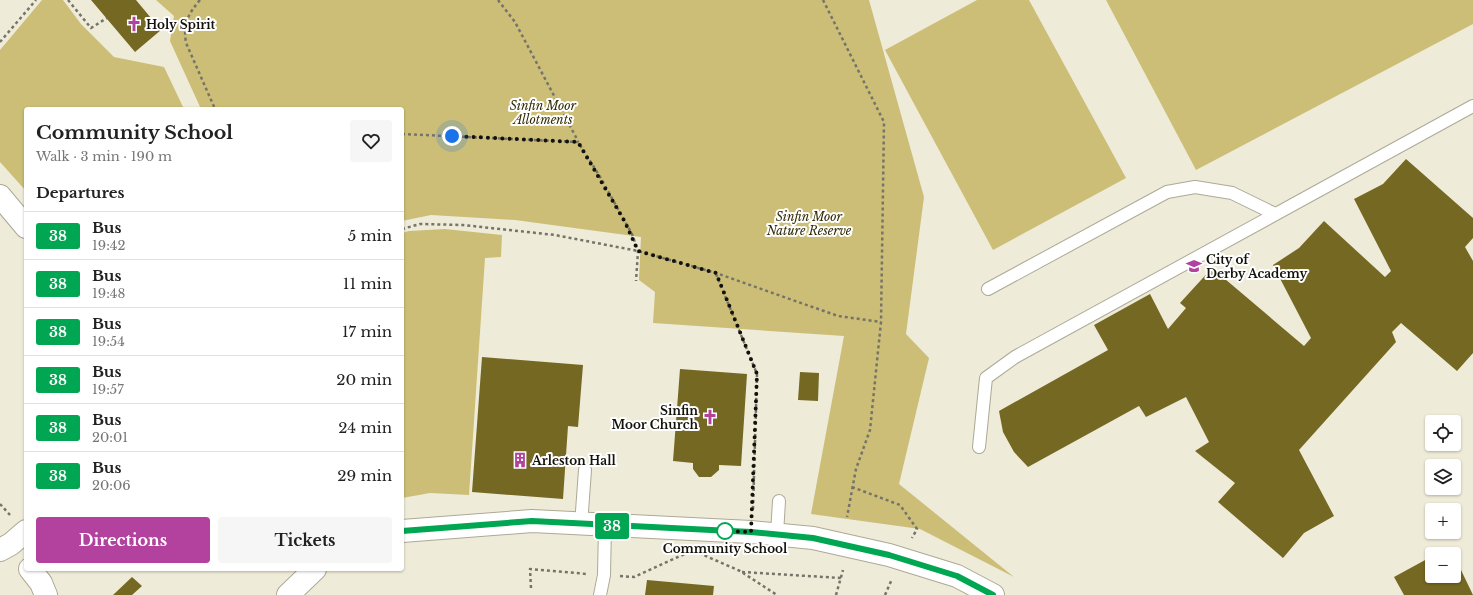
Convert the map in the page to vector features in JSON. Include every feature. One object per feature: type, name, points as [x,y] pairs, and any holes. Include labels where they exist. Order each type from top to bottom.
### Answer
[{"type":"street","points":[[0,196],[24,225]]},
{"type":"street","points":[[404,531],[532,521],[581,525],[777,534],[813,538],[862,548],[900,558],[957,576],[993,595]]},
{"type":"street","points":[[12,541],[24,561]]},
{"type":"street","points":[[32,571],[41,583],[46,595]]},
{"type":"street","points":[[288,595],[313,571]]},
{"type":"lane","points":[[979,447],[986,378],[1015,357],[1473,106]]},
{"type":"lane","points":[[988,289],[1168,192],[1195,187],[1232,193],[1275,214]]},
{"type":"lane","points":[[581,525],[585,470]]},
{"type":"lane","points":[[777,534],[779,501]]},
{"type":"lane","points":[[600,595],[604,575],[605,526]]},
{"type":"path","points":[[0,42],[36,0]]},
{"type":"path","points":[[68,0],[92,28],[107,18]]},
{"type":"path","points":[[200,0],[186,19],[184,33],[186,43],[214,107]]},
{"type":"path","points":[[498,0],[515,22],[578,142],[624,221],[638,251],[636,281]]},
{"type":"path","points":[[823,0],[884,122],[881,322],[870,430],[856,469],[847,517]]},
{"type":"path","points":[[404,134],[578,142]]},
{"type":"path","points":[[404,228],[420,224],[463,225],[555,235],[638,251],[716,273],[838,316],[881,322]]},
{"type":"path","points":[[716,273],[757,374],[751,532]]},
{"type":"path","points":[[852,487],[900,506],[917,529],[900,558]]},
{"type":"path","points":[[686,548],[740,571],[778,595]]},
{"type":"path","points":[[836,595],[843,570]]},
{"type":"path","points":[[740,571],[841,578]]},
{"type":"green space","points":[[42,0],[63,0],[81,24],[114,57],[164,67],[183,107],[24,107],[24,189],[0,162],[0,50]]},
{"type":"green space","points":[[156,0],[869,0],[924,197],[906,334],[929,358],[899,484],[1014,577],[920,529],[811,514],[844,336],[653,323],[655,292],[639,280],[641,237],[515,220],[431,215],[404,221],[404,107],[200,107],[170,41],[174,16]]},
{"type":"green space","points":[[977,0],[1029,0],[1126,178],[993,250],[885,50]]},
{"type":"green space","points":[[1106,0],[1473,0],[1473,24],[1196,170]]},
{"type":"green space","points":[[445,229],[502,235],[501,257],[485,258],[469,495],[430,493],[404,498],[404,232]]},
{"type":"building","name":"Holy Spirit","points":[[91,0],[136,0],[161,30],[135,52]]},
{"type":"building","points":[[1406,159],[1473,218],[1473,238],[1465,247],[1473,261],[1473,353],[1457,371],[1401,323],[1392,332],[1396,342],[1299,450],[1334,516],[1304,533],[1283,558],[1218,502],[1235,483],[1195,451],[1209,442],[1186,397],[1146,417],[1139,406],[1028,467],[1014,452],[1003,432],[999,411],[1108,350],[1094,325],[1150,294],[1168,329],[1186,308],[1180,303],[1212,268],[1304,346],[1311,338],[1273,265],[1299,248],[1324,221],[1385,277],[1391,271],[1354,199],[1383,184]]},
{"type":"building","name":"Arleston Hall","points":[[482,357],[583,365],[578,427],[568,426],[563,499],[472,492]]},
{"type":"building","name":"Sinfin Moor Church","points":[[680,369],[747,374],[741,466],[719,465],[719,470],[711,477],[699,477],[693,469],[693,463],[673,461]]},
{"type":"building","points":[[800,372],[819,373],[818,401],[798,400]]},
{"type":"building","points":[[1425,560],[1425,583],[1461,583],[1461,570],[1473,595],[1404,595],[1394,577]]},
{"type":"building","points":[[132,577],[142,586],[132,595],[113,595]]},
{"type":"building","points":[[647,580],[714,586],[713,595],[645,595]]},
{"type":"bus line","name":"38","points":[[404,531],[532,521],[581,525],[751,532],[813,538],[889,555],[957,576],[993,595]]},
{"type":"place","name":"Holy Spirit","points":[[134,24]]},
{"type":"place","name":"City of Derby Academy","points":[[1194,266]]},
{"type":"place","name":"Sinfin Moor Church","points":[[710,417]]},
{"type":"place","name":"Arleston Hall","points":[[520,460]]},
{"type":"place","name":"Community School","points":[[725,531]]},
{"type":"route","points":[[452,136],[578,142],[599,175],[632,234],[638,251],[716,273],[757,374],[751,532],[723,531],[725,531]]},
{"type":"park label","name":"Sinfin Moor Allotments","points":[[543,112]]},
{"type":"park label","name":"Sinfin Moor Nature Reserve","points":[[809,223]]}]
